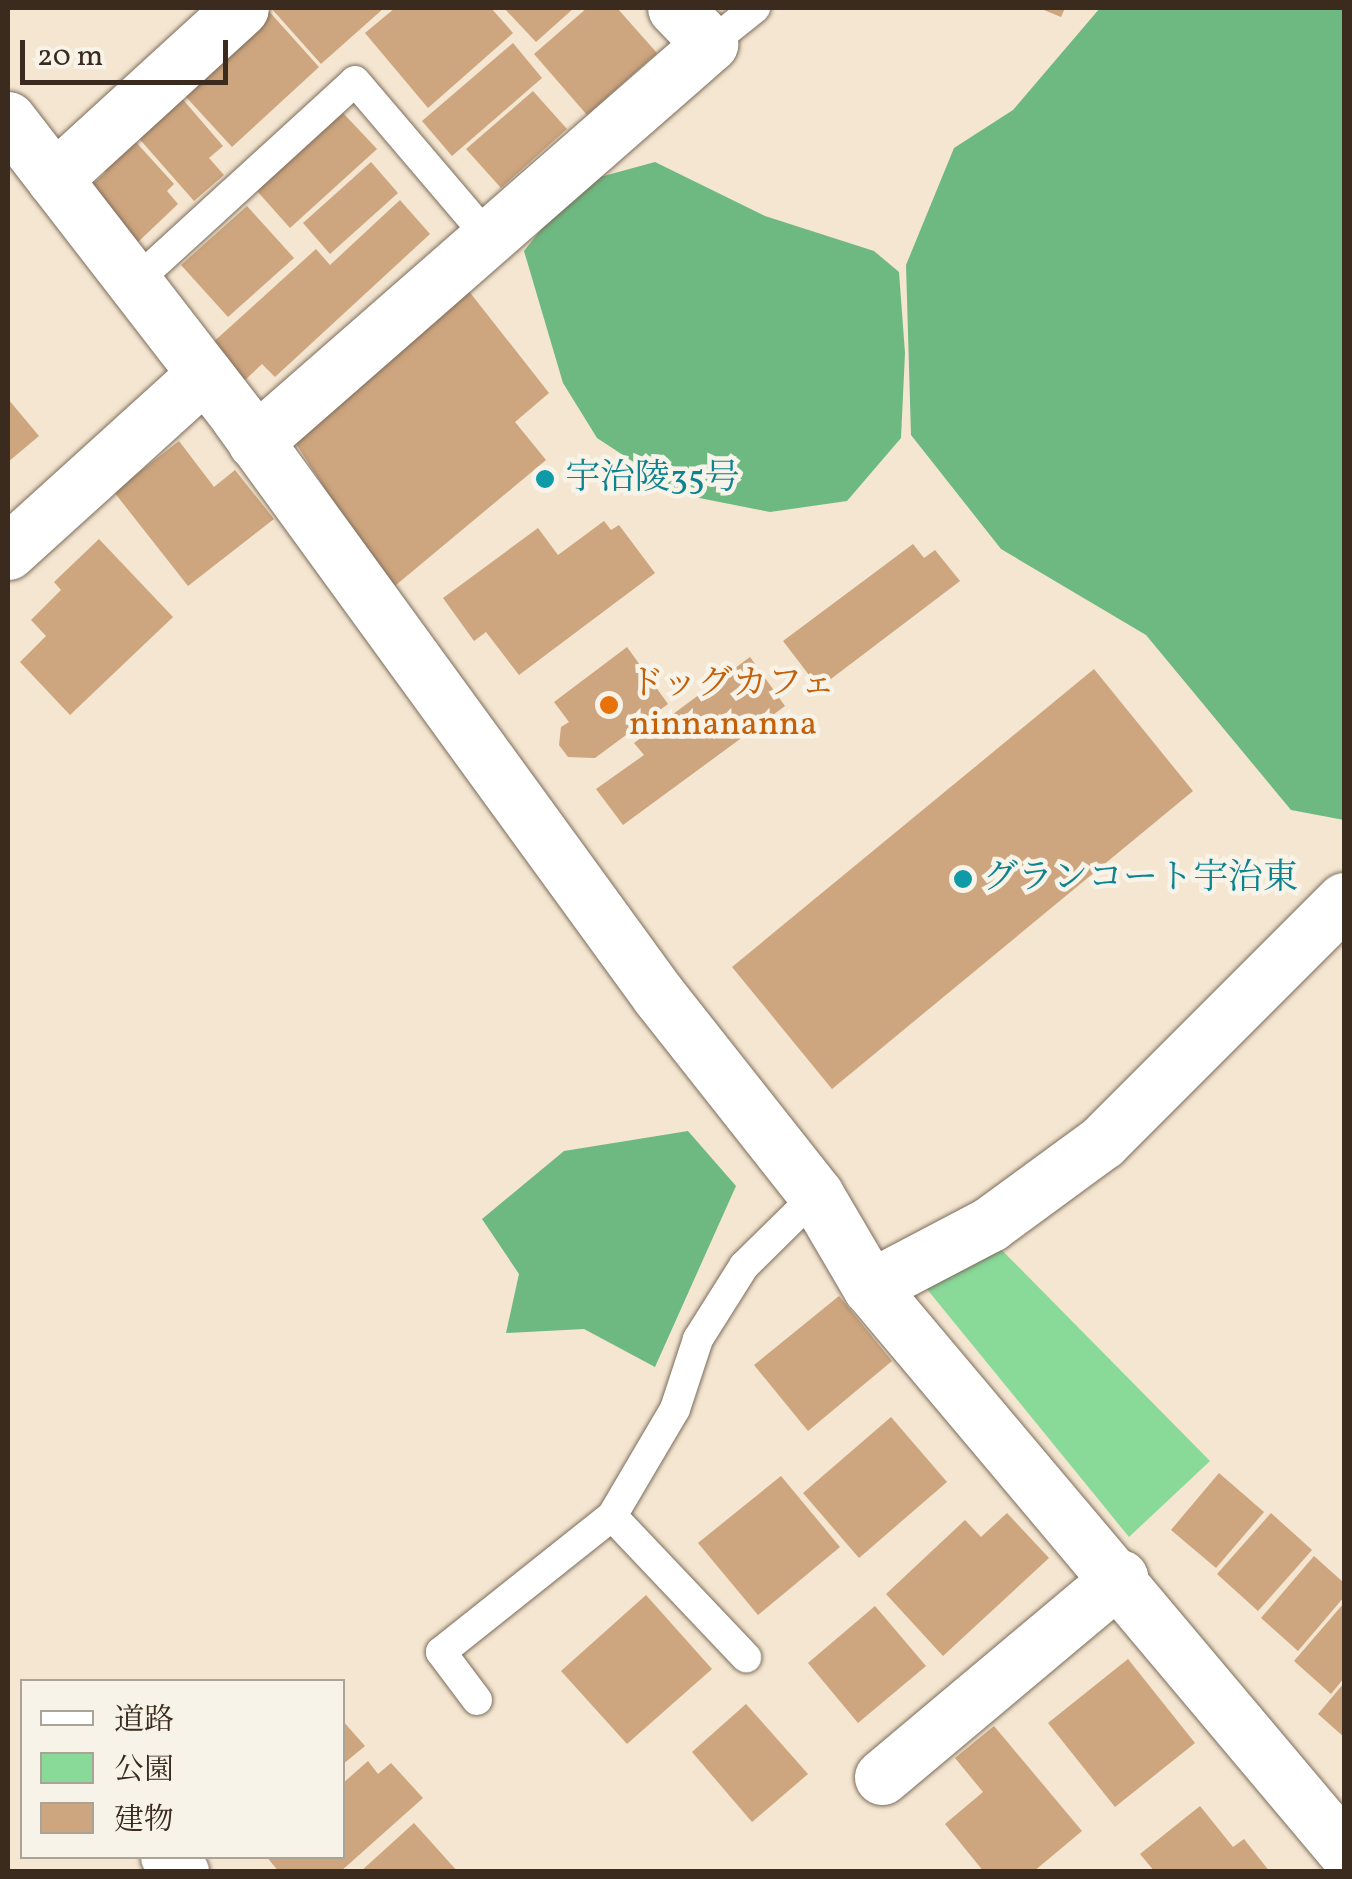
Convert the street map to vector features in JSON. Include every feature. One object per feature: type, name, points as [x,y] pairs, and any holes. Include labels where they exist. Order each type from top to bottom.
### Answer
[{"type":"street","points":[[54,178],[241,8]]},
{"type":"street","points":[[255,442],[488,237],[692,26]]},
{"type":"street","points":[[8,118],[255,442],[659,996],[816,1196],[870,1287],[1120,1577],[1344,1850]]},
{"type":"street","points":[[8,552],[204,374]]},
{"type":"street","points":[[870,1287],[990,1224],[1102,1142],[1344,900]]},
{"type":"street","points":[[882,1777],[1120,1577]]},
{"type":"lane","points":[[692,26],[756,8]]},
{"type":"lane","points":[[134,283],[355,80],[488,237]]},
{"type":"lane","points":[[476,1700],[442,1652],[612,1516],[675,1409],[698,1338],[735,1280],[816,1196]]},
{"type":"lane","points":[[612,1516],[746,1657]]},
{"type":"green space","points":[[1100,8],[1344,8],[1344,820],[1291,810],[1146,635],[1001,549],[911,435],[906,265],[954,148],[1013,110]]},
{"type":"green space","points":[[655,162],[765,216],[874,251],[899,272],[905,353],[901,438],[847,501],[770,512],[684,495],[597,438],[563,383],[524,251],[578,183]]},
{"type":"green space","points":[[688,1131],[736,1186],[655,1367],[584,1329],[506,1333],[519,1274],[482,1219],[564,1151]]},
{"type":"green space","points":[[989,1237],[1210,1461],[1129,1537],[913,1272]]},
{"type":"building","points":[[266,8],[319,67],[232,147],[176,86]]},
{"type":"building","points":[[271,8],[384,8],[321,64]]},
{"type":"building","points":[[395,8],[491,8],[513,33],[428,108],[365,33]]},
{"type":"building","points":[[504,8],[574,8],[536,42]]},
{"type":"building","points":[[587,8],[617,8],[657,53],[587,115],[534,54]]},
{"type":"building","points":[[1039,8],[1065,8],[1061,17]]},
{"type":"building","points":[[513,43],[542,78],[452,156],[422,121]]},
{"type":"building","points":[[173,88],[223,146],[209,158],[224,175],[194,201],[129,127]]},
{"type":"building","points":[[533,91],[567,129],[501,188],[466,149]]},
{"type":"building","points":[[343,113],[377,149],[290,228],[257,191]]},
{"type":"building","points":[[124,129],[174,184],[167,191],[178,204],[138,242],[89,188],[106,172],[94,158]]},
{"type":"building","points":[[371,162],[398,193],[330,254],[303,223]]},
{"type":"building","points":[[400,200],[430,234],[275,377],[262,364],[243,382],[209,346],[316,249],[330,265]]},
{"type":"building","points":[[247,206],[294,258],[228,317],[181,265]]},
{"type":"building","points":[[468,290],[549,393],[515,422],[546,460],[390,590],[293,439]]},
{"type":"building","points":[[8,399],[39,436],[8,462]]},
{"type":"building","points":[[179,441],[214,487],[235,470],[274,519],[188,586],[114,492]]},
{"type":"building","points":[[604,521],[611,530],[619,525],[655,573],[519,675],[486,632],[474,641],[443,598],[538,528],[558,555]]},
{"type":"building","points":[[99,539],[173,617],[70,715],[20,662],[46,636],[31,620],[61,590],[54,582]]},
{"type":"building","points":[[913,544],[924,558],[935,550],[960,581],[819,688],[783,641]]},
{"type":"building","points":[[627,647],[668,704],[595,758],[568,757],[559,745],[561,727],[569,722],[554,702]]},
{"type":"building","points":[[750,657],[785,706],[623,825],[596,789],[644,755],[634,743]]},
{"type":"building","name":"グランコート宇治東","points":[[1094,669],[1193,791],[832,1089],[732,967]]},
{"type":"building","points":[[839,1296],[892,1361],[808,1431],[754,1365]]},
{"type":"building","points":[[891,1417],[947,1482],[859,1558],[803,1493]]},
{"type":"building","points":[[1219,1473],[1264,1512],[1216,1568],[1171,1530]]},
{"type":"building","points":[[781,1476],[840,1547],[758,1615],[698,1543]]},
{"type":"building","points":[[1007,1513],[1049,1558],[943,1656],[886,1594],[965,1520],[981,1537]]},
{"type":"building","points":[[1271,1513],[1312,1550],[1258,1611],[1217,1574]]},
{"type":"building","points":[[1314,1556],[1344,1583],[1344,1597],[1298,1651],[1261,1618]]},
{"type":"building","points":[[646,1595],[712,1669],[627,1744],[561,1671]]},
{"type":"building","points":[[1344,1603],[1344,1678],[1331,1694],[1294,1661]]},
{"type":"building","points":[[875,1606],[926,1666],[858,1723],[808,1663]]},
{"type":"building","points":[[1128,1659],[1195,1743],[1115,1807],[1048,1723]]},
{"type":"building","points":[[1344,1683],[1344,1737],[1318,1714]]},
{"type":"building","points":[[746,1704],[808,1774],[752,1822],[692,1752]]},
{"type":"building","points":[[345,1723],[365,1746],[345,1763]]},
{"type":"building","points":[[994,1726],[1082,1831],[1033,1872],[984,1872],[945,1824],[983,1792],[955,1758]]},
{"type":"building","points":[[368,1761],[378,1774],[391,1763],[423,1798],[340,1872],[279,1872],[268,1859],[345,1859],[345,1781]]},
{"type":"building","points":[[1200,1806],[1233,1847],[1244,1839],[1270,1872],[1155,1872],[1140,1854]]},
{"type":"building","points":[[414,1823],[458,1872],[360,1872]]},
{"type":"place","name":"宇治陵35号","points":[[545,479]]},
{"type":"place","name":"ドッグカフェ ninnananna","points":[[609,705]]},
{"type":"place","name":"グランコート宇治東","points":[[963,879]]}]
